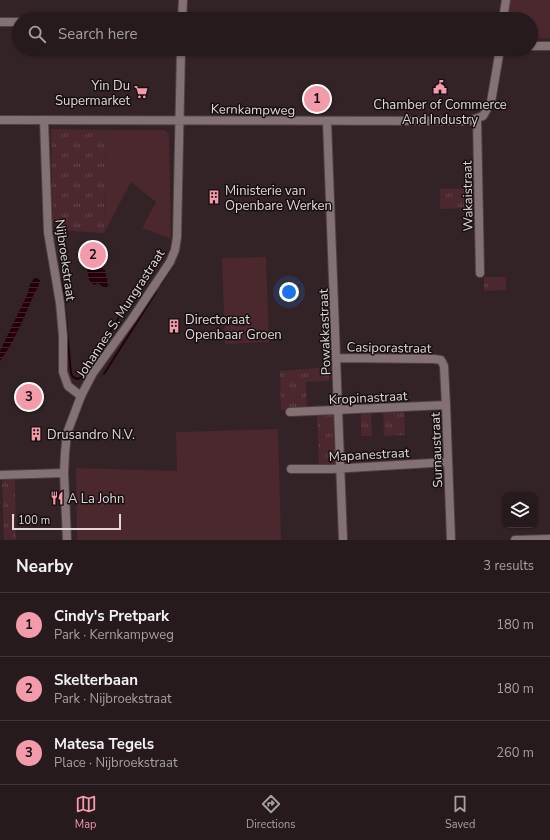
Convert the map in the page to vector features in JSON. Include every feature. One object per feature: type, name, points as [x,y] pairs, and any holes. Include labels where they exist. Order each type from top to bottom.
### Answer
[{"type":"street","points":[[182,12],[183,0]]},
{"type":"street","points":[[504,12],[506,0]]},
{"type":"street","points":[[0,22],[12,22]]},
{"type":"street","points":[[538,46],[550,46]]},
{"type":"street","name":"Johannes S. Mungrastraat","points":[[66,540],[64,473],[67,433],[81,396],[93,373],[132,319],[170,262],[175,250],[177,237],[181,56]]},
{"type":"street","points":[[478,119],[483,116],[491,102],[499,56]]},
{"type":"street","name":"Kernkampweg","points":[[0,120],[327,122],[469,121],[478,119]]},
{"type":"street","name":"Wakaistraat","points":[[478,119],[480,273]]},
{"type":"street","name":"Nijbroekstraat","points":[[44,120],[48,232],[60,302],[63,336],[63,372],[68,386],[81,396]]},
{"type":"street","name":"Powakkastraat","points":[[327,122],[343,540]]},
{"type":"street","name":"Casiporastraat","points":[[337,358],[441,360]]},
{"type":"street","name":"Surnaustraat","points":[[441,360],[444,366],[451,540]]},
{"type":"street","name":"Kropinastraat","points":[[290,412],[339,411],[446,404]]},
{"type":"street","name":"Mapanestraat","points":[[291,469],[341,468],[448,462]]},
{"type":"street","points":[[0,475],[64,473]]},
{"type":"street","points":[[515,540],[550,539]]},
{"type":"green space","points":[[508,0],[550,0],[550,38],[538,39],[538,12],[506,12]]},
{"type":"green space","points":[[51,129],[106,130],[104,233],[59,230],[58,221],[53,221]]},
{"type":"green space","points":[[106,130],[165,130],[169,134],[171,239],[142,228],[156,202],[131,182],[104,233]]},
{"type":"green space","points":[[477,188],[477,208],[440,209],[440,189]]},
{"type":"green space","points":[[266,257],[269,342],[225,344],[222,258]]},
{"type":"green space","points":[[484,277],[506,277],[506,290],[484,291]]},
{"type":"green space","points":[[329,367],[329,381],[306,382],[307,409],[281,410],[280,371]]},
{"type":"green space","points":[[404,409],[405,435],[384,436],[383,410]]},
{"type":"green space","points":[[334,412],[337,463],[334,465],[319,466],[317,413]]},
{"type":"green space","points":[[371,413],[372,436],[361,436],[361,414]]},
{"type":"green space","points":[[278,429],[281,540],[77,540],[76,468],[177,471],[176,432]]},
{"type":"green space","points":[[2,479],[15,479],[16,540],[4,540]]},
{"type":"shaded area","points":[[95,264],[105,270],[108,285],[107,287],[103,287],[98,283],[94,285],[89,280],[87,268]]},
{"type":"shaded area","points":[[35,277],[40,280],[39,285],[14,338],[0,361],[0,351],[28,293],[30,284]]},
{"type":"waterway","points":[[58,271],[63,288],[71,373],[73,377],[77,379],[81,378],[155,260]]},
{"type":"waterway","points":[[160,285],[173,265]]},
{"type":"waterway","points":[[104,374],[156,292]]},
{"type":"place","name":"Chamber of Commerce And Industry","points":[[440,87]]},
{"type":"place","name":"Yin Du Supermarket","points":[[141,92]]},
{"type":"place","name":"Cindy's Pretpark","points":[[317,99]]},
{"type":"place","name":"Ministerie van Openbare Werken","points":[[214,197]]},
{"type":"place","name":"Skelterbaan","points":[[93,255]]},
{"type":"place","name":"Directoraat Openbaar Groen","points":[[174,326]]},
{"type":"place","name":"Matesa Tegels","points":[[29,397]]},
{"type":"place","name":"Drusandro N.V.","points":[[36,434]]},
{"type":"place","name":"A La John","points":[[57,498]]}]
